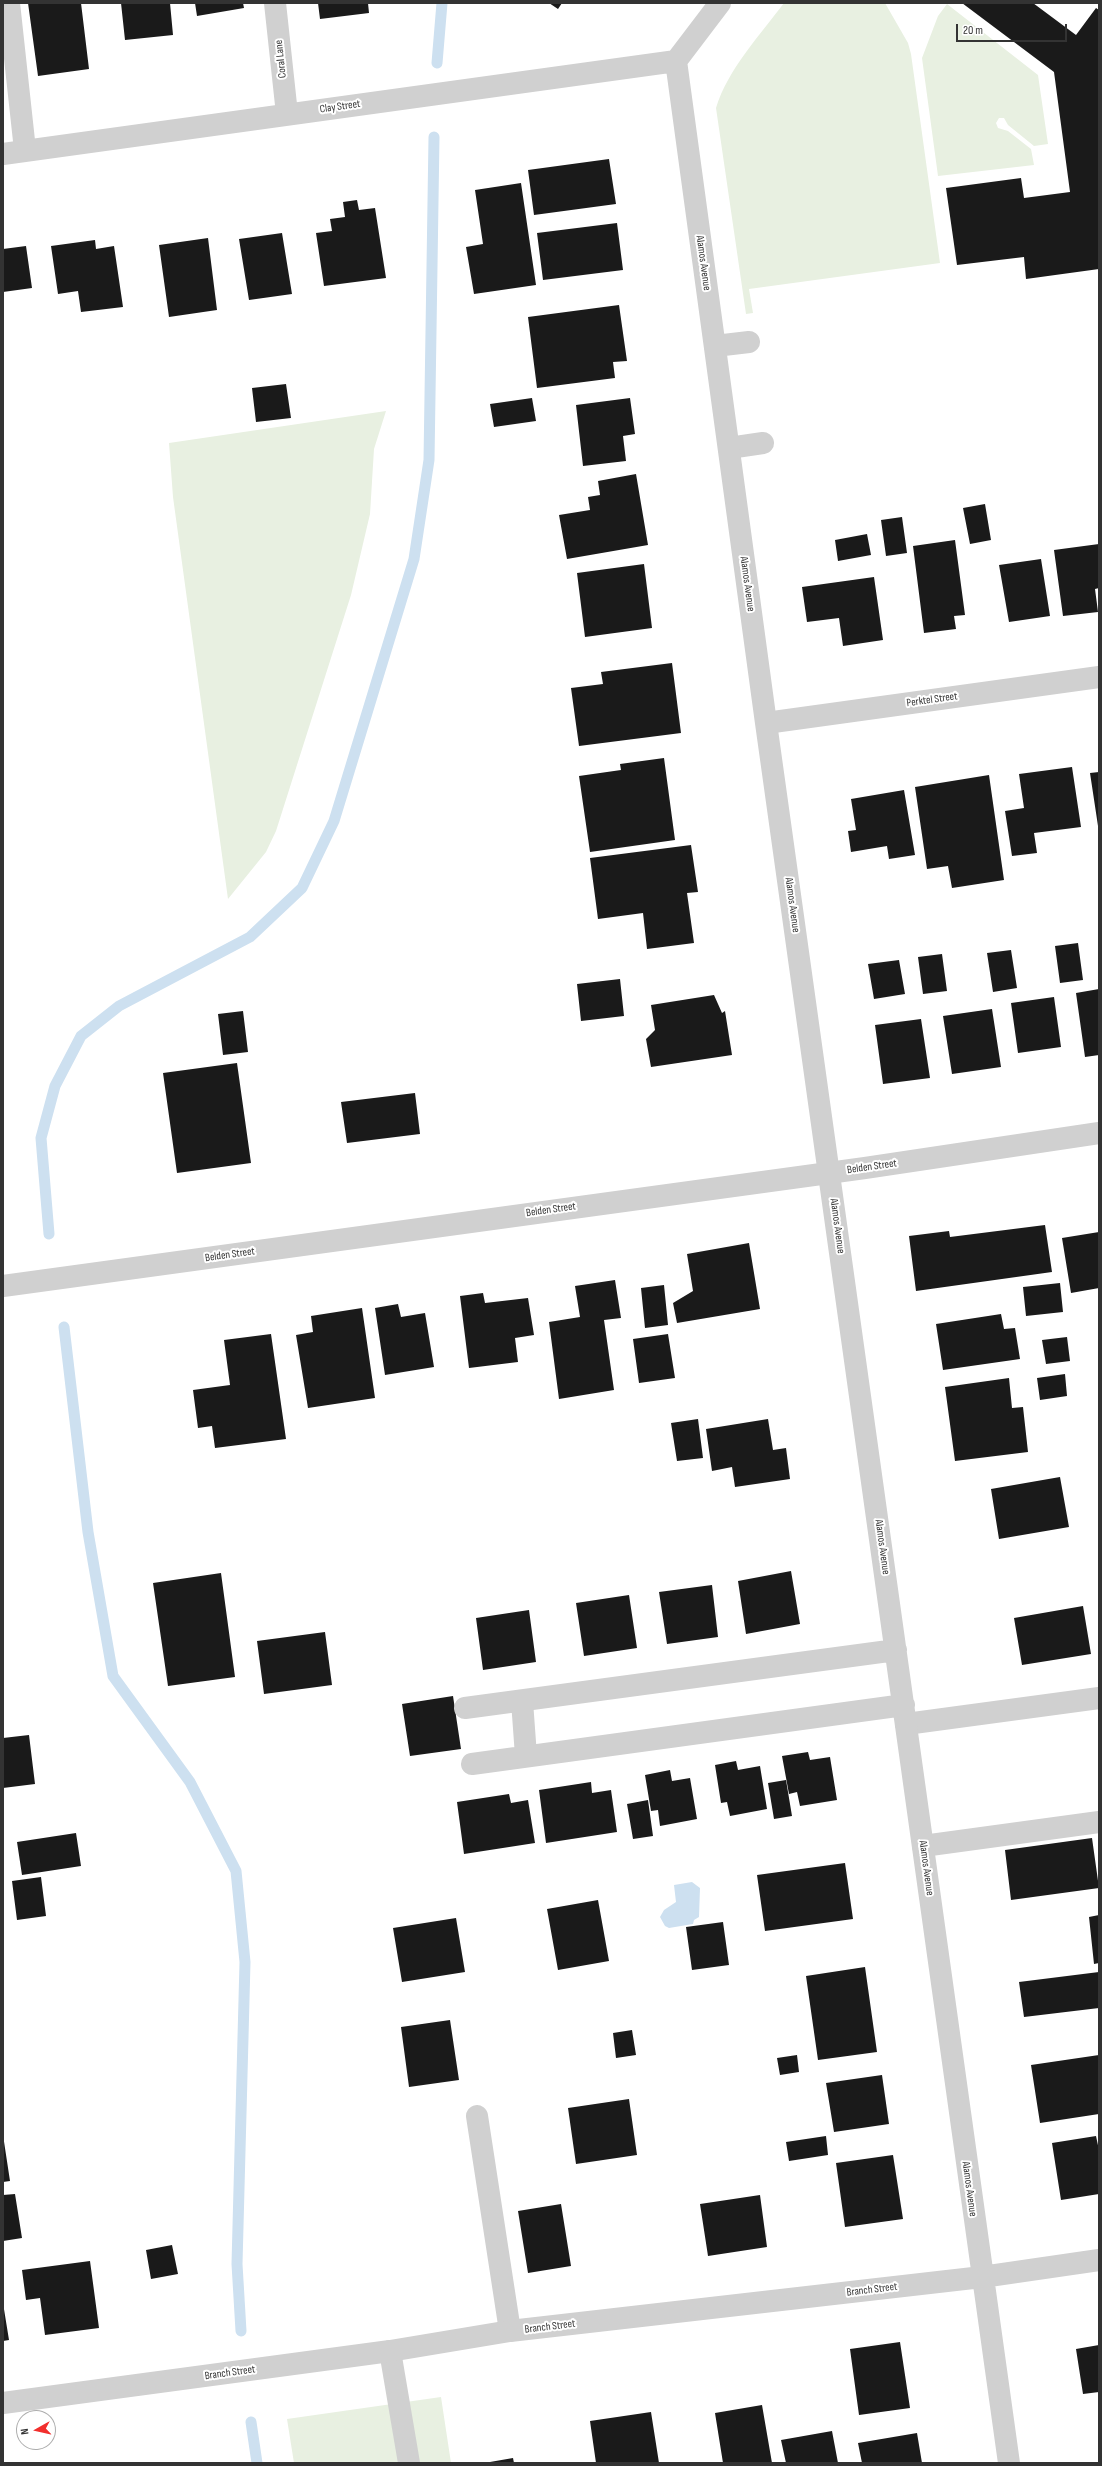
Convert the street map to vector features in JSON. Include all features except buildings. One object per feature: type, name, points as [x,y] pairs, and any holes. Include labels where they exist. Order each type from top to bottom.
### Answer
[{"type":"street","points":[[10,3],[25,150]]},
{"type":"street","name":"Coral Lane","points":[[276,3],[287,114]]},
{"type":"street","points":[[676,61],[720,3]]},
{"type":"street","name":"Clay Street","points":[[3,154],[676,61]]},
{"type":"street","name":"Alamos Avenue","points":[[676,61],[766,722],[1009,2463]]},
{"type":"street","points":[[715,346],[749,342]]},
{"type":"street","points":[[729,448],[763,443]]},
{"type":"street","name":"Perktel Street","points":[[766,722],[1099,677]]},
{"type":"street","name":"Belden Street","points":[[3,1286],[830,1172],[1099,1133]]},
{"type":"street","points":[[465,1708],[896,1650]]},
{"type":"street","points":[[472,1764],[526,1756],[905,1715],[1099,1698]]},
{"type":"street","points":[[522,1700],[526,1756]]},
{"type":"street","points":[[924,1846],[1099,1822]]},
{"type":"street","points":[[477,2116],[510,2331]]},
{"type":"street","name":"Branch Street","points":[[3,2403],[390,2351],[510,2331],[982,2277],[1099,2260]]},
{"type":"street","points":[[390,2351],[409,2463]]},
{"type":"green space","points":[[784,3],[885,3],[908,43],[911,54],[940,263],[749,289],[753,313],[746,314],[716,108],[721,94],[736,66]]},
{"type":"green space","points":[[947,4],[1038,75],[1048,144],[1034,146],[1008,125],[1004,118],[999,118],[996,123],[998,128],[1008,131],[1031,149],[1034,165],[938,176],[922,58],[938,16]]},
{"type":"green space","points":[[386,411],[374,449],[370,514],[351,595],[276,831],[266,852],[228,899],[173,497],[169,443]]},
{"type":"green space","points":[[441,2397],[451,2463],[294,2463],[287,2419]]},
{"type":"water","points":[[692,1882],[700,1888],[699,1917],[694,1920],[693,1924],[669,1928],[665,1926],[660,1917],[664,1910],[676,1902],[674,1885]]},
{"type":"waterway","points":[[437,63],[442,3]]},
{"type":"waterway","points":[[49,1234],[41,1138],[55,1086],[81,1036],[119,1006],[250,937],[302,888],[334,821],[414,559],[429,460],[434,137]]},
{"type":"waterway","points":[[64,1327],[88,1532],[113,1676],[190,1782],[236,1871],[245,1962],[237,2264],[241,2331]]},
{"type":"waterway","points":[[251,2422],[257,2463]]}]
